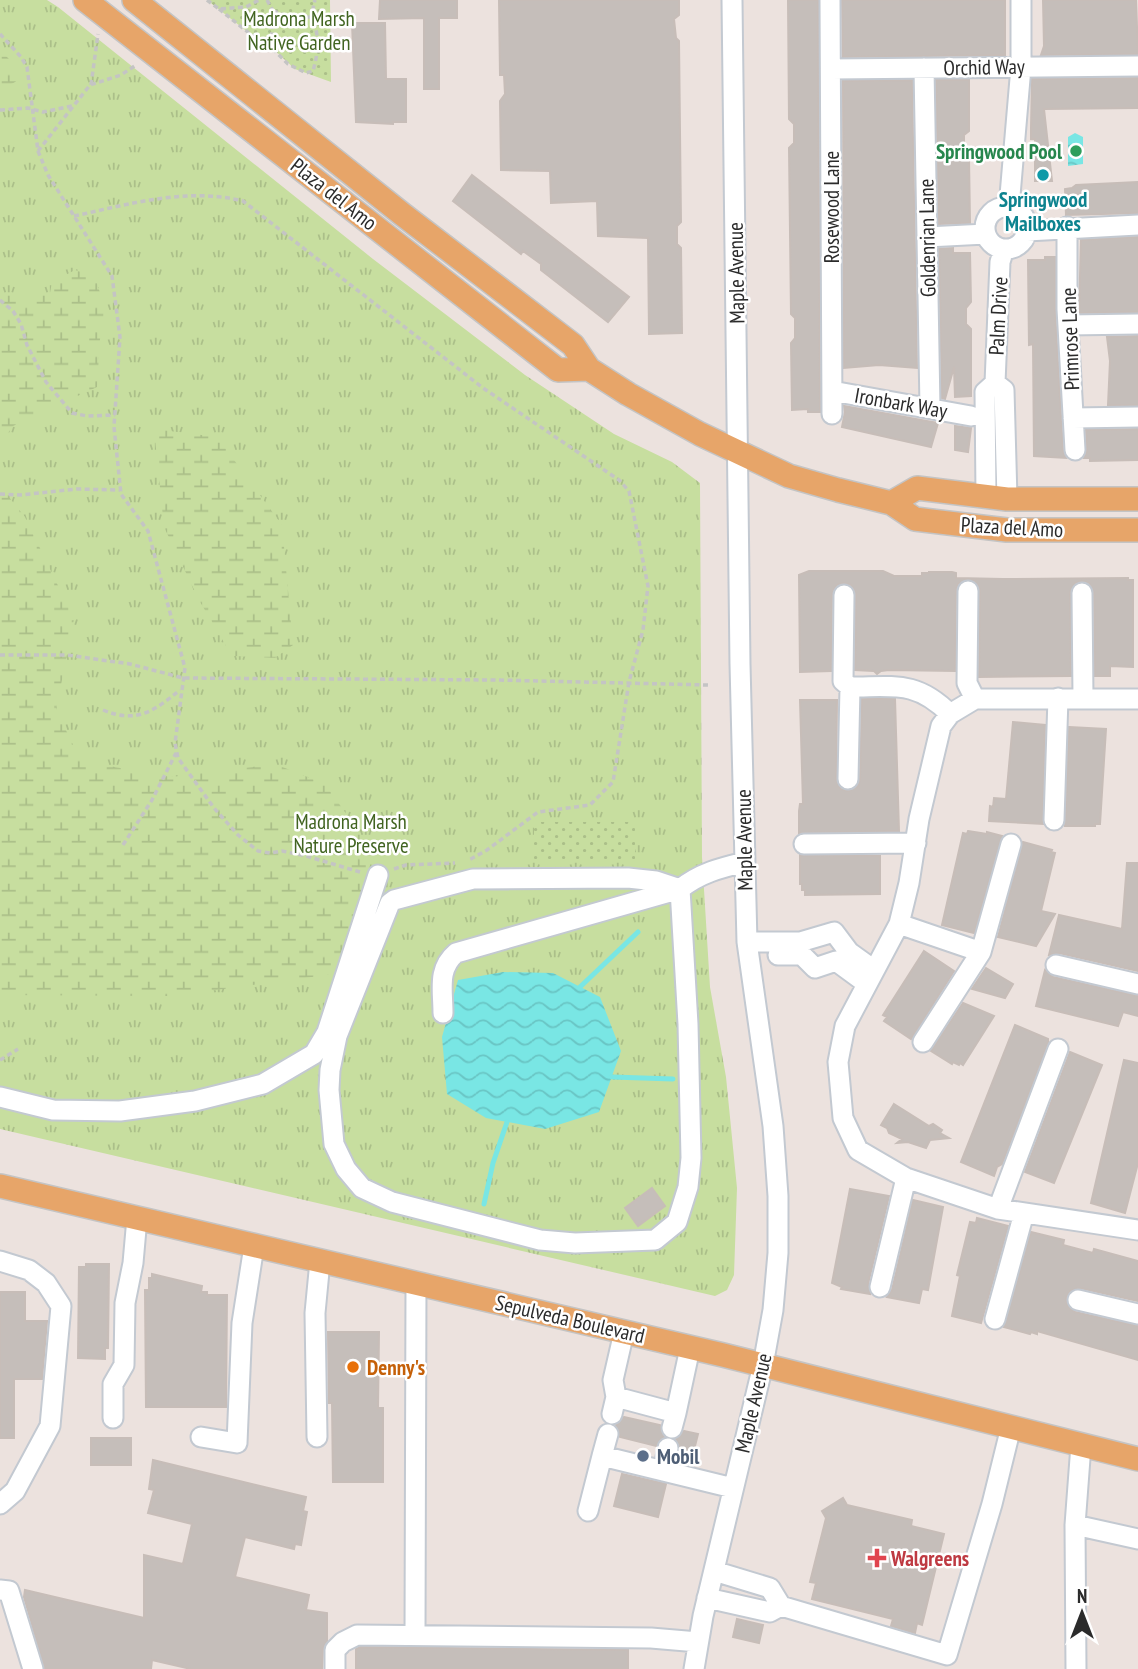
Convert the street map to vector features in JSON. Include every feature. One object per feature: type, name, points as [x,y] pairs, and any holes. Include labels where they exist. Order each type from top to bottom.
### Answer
[{"type":"main road","name":"Plaza del Amo","points":[[85,0],[558,370],[589,369]]},
{"type":"main road","name":"Plaza del Amo","points":[[141,6],[402,214],[573,345],[589,369],[628,394],[739,453],[789,475],[891,503],[915,519],[996,528],[1138,530]]},
{"type":"main road","points":[[129,34],[141,6]]},
{"type":"main road","points":[[386,235],[402,214]]},
{"type":"main road","name":"Plaza del Amo","points":[[891,503],[916,488],[996,498],[1138,499]]},
{"type":"main road","points":[[996,498],[996,528]]},
{"type":"main road","name":"Sepulveda Boulevard","points":[[0,1186],[763,1365],[1138,1459]]},
{"type":"street","name":"Maple Avenue","points":[[694,1669],[707,1598],[763,1365],[774,1310],[778,1253],[778,1196],[772,1114],[748,948],[732,0]]},
{"type":"street","name":"Rosewood Lane","points":[[830,0],[832,414]]},
{"type":"street","points":[[1009,207],[1021,67],[1021,0]]},
{"type":"street","name":"Orchid Way","points":[[831,69],[1138,66]]},
{"type":"street","name":"Goldenrian Lane","points":[[924,68],[930,408]]},
{"type":"street","points":[[1009,207],[1023,215],[1027,230],[1020,245],[1004,249],[996,247],[986,234],[985,226],[993,212],[1009,207]]},
{"type":"street","points":[[1027,230],[1138,225]]},
{"type":"street","name":"Primrose Lane","points":[[1068,227],[1068,325],[1075,450]]},
{"type":"street","points":[[927,237],[986,234]]},
{"type":"street","name":"Palm Drive","points":[[999,387],[1000,262],[1004,249]]},
{"type":"street","points":[[1068,325],[1138,324]]},
{"type":"street","name":"Palm Drive","points":[[996,498],[985,392],[999,387]]},
{"type":"street","name":"Palm Drive","points":[[987,424],[1011,424],[1015,418],[1013,396],[999,387]]},
{"type":"street","name":"Ironbark Way","points":[[832,391],[930,408],[987,424]]},
{"type":"street","points":[[1073,418],[1138,417]]},
{"type":"street","points":[[968,591],[967,683],[975,699]]},
{"type":"street","points":[[1082,593],[1083,698]]},
{"type":"street","points":[[845,595],[843,681],[850,687],[911,687],[940,704],[950,714]]},
{"type":"street","points":[[848,779],[850,687]]},
{"type":"street","points":[[1054,820],[1058,698]]},
{"type":"street","points":[[1138,699],[975,699],[950,714],[941,726],[899,923],[845,1026],[838,1062],[844,1118],[858,1150],[906,1178],[998,1209],[1136,1229],[1138,1209]]},
{"type":"street","points":[[804,844],[916,843]]},
{"type":"street","points":[[923,1042],[981,952],[1011,844]]},
{"type":"street","points":[[443,1013],[442,973],[447,961],[456,953],[680,889],[692,879],[709,871],[745,862]]},
{"type":"street","points":[[0,1097],[53,1110],[120,1111],[195,1101],[263,1084],[314,1054],[327,1032],[378,876]]},
{"type":"street","points":[[628,878],[656,881],[680,889],[688,1024],[691,1157],[688,1187],[677,1222],[654,1240],[575,1243],[540,1240],[392,1202],[362,1188],[346,1169],[334,1144],[330,1070],[337,1036],[390,903],[473,879],[628,878]]},
{"type":"street","points":[[899,923],[981,952]]},
{"type":"street","points":[[748,948],[800,942],[834,932],[870,977]]},
{"type":"street","points":[[748,948],[802,954],[815,968],[836,961],[870,977]]},
{"type":"street","points":[[1056,965],[1138,984]]},
{"type":"street","points":[[998,1209],[1058,1049]]},
{"type":"street","points":[[880,1287],[906,1178]]},
{"type":"street","points":[[995,1319],[1024,1213]]},
{"type":"street","points":[[113,1418],[113,1384],[124,1365],[125,1303],[133,1263],[136,1218]]},
{"type":"street","points":[[201,1437],[237,1443],[242,1323],[254,1246]]},
{"type":"street","points":[[317,1437],[315,1313],[320,1261]]},
{"type":"street","points":[[0,1262],[29,1270],[46,1283],[61,1306],[50,1426],[15,1491],[0,1504]]},
{"type":"street","points":[[415,1635],[416,1283]]},
{"type":"street","points":[[1078,1300],[1138,1314]]},
{"type":"street","points":[[624,1332],[613,1380],[614,1406],[674,1420],[690,1348]]},
{"type":"street","points":[[714,1571],[770,1588],[781,1606],[947,1655],[992,1504],[1011,1427]]},
{"type":"street","points":[[588,1511],[608,1434]]},
{"type":"street","points":[[1076,1669],[1075,1525],[1081,1445]]},
{"type":"street","points":[[663,1471],[668,1448]]},
{"type":"street","points":[[602,1456],[733,1488]]},
{"type":"street","points":[[1075,1525],[1138,1539]]},
{"type":"street","points":[[0,1590],[9,1591],[33,1669]]},
{"type":"street","points":[[707,1598],[770,1612],[781,1606]]},
{"type":"street","points":[[335,1669],[335,1650],[358,1635],[652,1638],[698,1642]]},
{"type":"path","points":[[207,0],[249,33],[262,39],[295,69],[306,73],[313,71],[316,61],[317,34],[311,17],[316,0]]},
{"type":"path","points":[[245,0],[249,5]]},
{"type":"path","points":[[219,9],[249,5],[259,0]]},
{"type":"path","points":[[267,0],[273,11],[271,47]]},
{"type":"path","points":[[273,11],[293,18],[311,17]]},
{"type":"path","points":[[91,85],[99,32]]},
{"type":"path","points":[[0,34],[27,67],[38,151],[48,175],[112,276],[120,337],[114,428],[120,490],[148,531],[185,668],[175,743],[178,758],[214,808],[237,835],[258,850],[306,856],[378,876],[406,864],[462,863],[487,850],[538,812],[590,805],[613,782],[629,682],[643,630],[648,586],[629,491],[619,480],[483,388],[243,201],[218,195],[185,194],[74,216]]},
{"type":"path","points":[[38,151],[91,85],[121,75],[139,63]]},
{"type":"path","points":[[0,110],[43,112],[74,105]]},
{"type":"path","points":[[0,300],[13,311],[21,324],[27,345],[46,382],[72,413],[87,416],[116,415]]},
{"type":"path","points":[[0,494],[20,495],[77,489],[120,490]]},
{"type":"path","points":[[0,655],[67,655],[130,664],[183,678],[708,685]]},
{"type":"path","points":[[103,710],[134,716],[155,711],[181,690]]},
{"type":"path","points":[[123,845],[152,800],[177,751]]},
{"type":"path","points":[[0,1060],[18,1049]]},
{"type":"green space","name":"Madrona Marsh Nature Preserve","points":[[0,0],[47,0],[58,7],[373,259],[525,375],[614,434],[672,462],[700,483],[702,857],[710,987],[726,1077],[737,1188],[734,1275],[727,1290],[715,1296],[0,1129]]},
{"type":"green space","name":"Madrona Marsh Native Garden","points":[[207,0],[330,0],[331,82],[295,69],[262,39],[249,33]]},
{"type":"green space","points":[[0,50],[15,65],[17,81],[0,90]]},
{"type":"green space","points":[[75,270],[95,276],[105,310],[97,387],[13,426],[0,444],[0,293],[50,293],[52,282]]},
{"type":"green space","points":[[154,429],[217,437],[282,525],[293,645],[275,658],[232,656],[199,600],[164,527]]},
{"type":"green space","points":[[0,486],[25,517],[74,619],[56,710],[81,761],[171,777],[275,764],[325,784],[374,853],[334,974],[172,996],[0,995]]},
{"type":"green space","points":[[534,822],[635,822],[635,859],[534,859]]},
{"type":"water","name":"Springwood Pool","points":[[1075,133],[1083,137],[1083,164],[1068,166],[1068,137]]},
{"type":"water","points":[[503,972],[553,973],[600,997],[621,1051],[599,1112],[545,1129],[486,1118],[447,1094],[442,1037],[458,980]]},
{"type":"building","points":[[380,0],[457,0],[457,18],[439,18],[439,89],[424,89],[424,18],[379,19]]},
{"type":"building","points":[[499,0],[679,0],[679,15],[674,19],[676,38],[679,41],[681,222],[677,226],[677,244],[681,248],[682,333],[649,334],[648,238],[598,236],[597,201],[551,203],[550,171],[501,170],[500,101],[505,94],[504,75],[500,75]]},
{"type":"building","points":[[788,0],[818,0],[820,412],[808,412],[808,409],[792,410],[791,343],[795,338],[795,318],[791,314],[789,148],[794,143],[794,124],[789,119]]},
{"type":"building","points":[[842,0],[1005,0],[1005,55],[843,57]]},
{"type":"building","points":[[1043,0],[1136,0],[1138,54],[1041,55],[1044,46]]},
{"type":"building","points":[[352,23],[385,23],[386,79],[406,79],[406,122],[356,122]]},
{"type":"building","points":[[1138,78],[1138,108],[1044,109],[1052,181],[1035,181],[1035,139],[1031,139],[1032,79]]},
{"type":"building","points":[[912,80],[917,368],[879,365],[844,368],[843,81]]},
{"type":"building","points":[[936,80],[969,80],[969,131],[964,135],[964,154],[969,158],[970,223],[939,224]]},
{"type":"building","points":[[472,175],[629,297],[608,322],[541,270],[541,264],[523,251],[521,254],[453,201]]},
{"type":"building","points":[[1138,182],[1138,213],[1066,215],[1065,189],[1076,185]]},
{"type":"building","points":[[1138,237],[1138,312],[1079,313],[1081,240]]},
{"type":"building","points":[[953,248],[953,253],[970,253],[971,302],[966,308],[966,324],[971,329],[971,396],[955,397],[954,367],[945,399],[942,398],[939,249]]},
{"type":"building","points":[[1045,257],[1055,257],[1055,310],[1063,451],[1066,458],[1034,456],[1033,344],[1029,345],[1028,260],[1045,260]]},
{"type":"building","points":[[1138,336],[1138,405],[1108,405],[1110,361],[1107,337]]},
{"type":"building","points":[[844,406],[938,423],[931,447],[842,427]]},
{"type":"building","points":[[955,426],[971,428],[968,452],[955,450]]},
{"type":"building","points":[[1138,429],[1138,460],[1090,461],[1090,458],[1084,458],[1087,450],[1086,430]]},
{"type":"building","points":[[809,571],[883,571],[894,576],[952,572],[956,573],[956,578],[1128,578],[1133,580],[1133,667],[1110,666],[1110,676],[1095,676],[1094,593],[1089,583],[1081,581],[1075,583],[1070,592],[1071,676],[979,677],[980,590],[975,581],[967,579],[958,584],[956,591],[955,671],[889,670],[877,674],[874,671],[855,670],[856,594],[851,585],[843,583],[837,585],[832,594],[831,671],[800,672],[799,575]]},
{"type":"building","points":[[862,699],[895,699],[899,831],[799,833],[799,811],[800,804],[803,804],[800,700],[837,700],[836,779],[841,789],[848,791],[858,786],[860,779]]},
{"type":"building","points":[[1013,722],[1045,725],[1043,824],[989,821],[990,806],[993,807],[994,798],[1006,799]]},
{"type":"building","points":[[1069,727],[1106,729],[1100,824],[1095,826],[1065,826]]},
{"type":"building","points":[[968,831],[1002,836],[974,933],[942,925],[963,833],[967,834]]},
{"type":"building","points":[[1023,842],[1055,853],[1041,911],[1055,914],[1036,946],[998,937]]},
{"type":"building","points":[[800,855],[880,856],[880,894],[805,895],[800,884]]},
{"type":"building","points":[[1127,863],[1138,863],[1138,971],[1059,953],[1049,955],[1059,915],[1122,929]]},
{"type":"building","points":[[924,951],[954,971],[911,1039],[884,1021],[887,1017],[883,1015]]},
{"type":"building","points":[[986,968],[1013,984],[1005,998],[972,989]]},
{"type":"building","points":[[1045,970],[1053,977],[1138,996],[1138,1016],[1123,1012],[1118,1026],[1036,1006]]},
{"type":"building","points":[[963,1003],[994,1016],[963,1065],[959,1065],[953,1062],[952,1064],[931,1051]]},
{"type":"building","points":[[1015,1025],[1048,1039],[1048,1043],[1002,1164],[997,1167],[994,1176],[961,1162]]},
{"type":"building","points":[[1070,1052],[1102,1065],[1054,1183],[1025,1172]]},
{"type":"building","points":[[1124,1060],[1138,1063],[1138,1163],[1125,1213],[1091,1203]]},
{"type":"building","points":[[894,1104],[929,1126],[933,1124],[942,1130],[940,1133],[949,1138],[930,1140],[926,1148],[908,1142],[897,1143],[902,1139],[889,1133],[887,1128],[881,1125]]},
{"type":"building","points":[[652,1188],[665,1206],[638,1226],[625,1208]]},
{"type":"building","points":[[850,1189],[889,1196],[868,1284],[870,1294],[841,1289],[842,1287],[832,1283]]},
{"type":"building","points":[[913,1200],[943,1207],[928,1290],[922,1289],[919,1303],[887,1297],[892,1290]]},
{"type":"building","points":[[977,1218],[1008,1226],[981,1323],[952,1316],[960,1276],[957,1275],[970,1222],[976,1223]]},
{"type":"building","points":[[1031,1232],[1064,1240],[1063,1245],[1093,1253],[1094,1249],[1138,1261],[1138,1301],[1080,1288],[1070,1291],[1066,1298],[1067,1304],[1075,1312],[1138,1326],[1138,1360],[1037,1331],[1037,1334],[1030,1334],[1004,1327]]},
{"type":"building","points":[[86,1264],[109,1264],[108,1348],[105,1348],[105,1359],[78,1358],[79,1267],[86,1267]]},
{"type":"building","points":[[152,1274],[202,1286],[201,1292],[207,1292],[207,1295],[227,1295],[226,1407],[146,1407],[145,1290],[149,1290],[149,1278],[152,1278]]},
{"type":"building","points":[[0,1292],[25,1292],[25,1321],[47,1321],[42,1379],[14,1379],[14,1438],[0,1438]]},
{"type":"building","points":[[328,1332],[379,1332],[378,1408],[383,1408],[383,1482],[333,1482]]},
{"type":"building","points":[[624,1417],[660,1425],[664,1437],[656,1446],[620,1437],[616,1425]]},
{"type":"building","points":[[684,1431],[698,1434],[693,1454],[680,1451],[676,1439]]},
{"type":"building","points":[[91,1438],[131,1438],[131,1465],[91,1465]]},
{"type":"building","points":[[153,1460],[306,1497],[303,1511],[307,1512],[301,1545],[295,1544],[294,1549],[245,1537],[235,1577],[309,1595],[306,1610],[327,1613],[327,1641],[323,1649],[322,1669],[191,1669],[152,1660],[151,1669],[45,1669],[24,1597],[25,1590],[144,1618],[144,1555],[183,1564],[192,1524],[148,1513],[154,1490],[149,1489]]},
{"type":"building","points":[[622,1474],[666,1484],[658,1517],[614,1506]]},
{"type":"building","name":"Walgreens","points":[[843,1498],[847,1505],[912,1520],[911,1526],[944,1534],[922,1625],[917,1623],[915,1633],[891,1626],[893,1619],[812,1599],[816,1583],[810,1582],[826,1518],[822,1511]]},
{"type":"building","points":[[737,1619],[763,1625],[759,1643],[733,1637]]},
{"type":"building","points":[[356,1649],[628,1650],[628,1669],[356,1669]]},
{"type":"waterway","points":[[580,987],[638,932]]},
{"type":"waterway","points":[[612,1077],[673,1079]]},
{"type":"waterway","points":[[484,1204],[493,1163],[507,1122]]},
{"type":"place","name":"Springwood Pool","points":[[1076,151]]},
{"type":"place","name":"Springwood Mailboxes","points":[[1043,175]]},
{"type":"place","name":"Denny's","points":[[353,1367]]},
{"type":"place","name":"Mobil","points":[[643,1456]]},
{"type":"place","name":"Walgreens","points":[[877,1558]]}]
